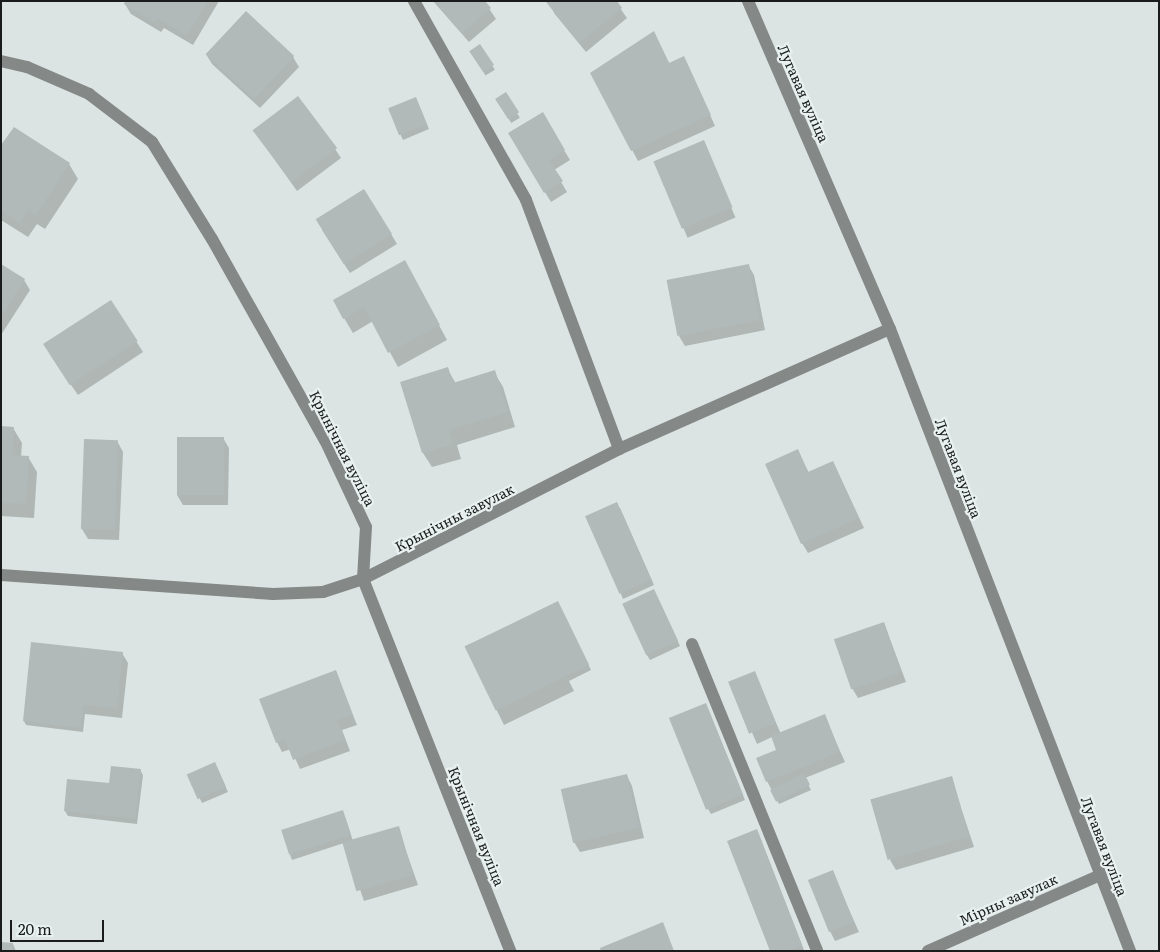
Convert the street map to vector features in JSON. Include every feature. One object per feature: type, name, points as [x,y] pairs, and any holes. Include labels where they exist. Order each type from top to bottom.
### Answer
[{"type":"street","points":[[414,1],[526,200],[619,449]]},
{"type":"street","name":"Лугавая вуліца","points":[[748,1],[890,329],[1130,951]]},
{"type":"street","name":"Крынічная вуліца","points":[[1,61],[27,67],[88,94],[152,142],[212,239],[325,440],[366,527],[363,579],[510,951]]},
{"type":"street","name":"Крынічны завулак","points":[[1,575],[273,594],[323,592],[363,579],[619,449],[890,329]]},
{"type":"street","points":[[692,644],[817,951]]},
{"type":"street","name":"Мірны завулак","points":[[928,951],[1100,875]]},
{"type":"building","points":[[125,1],[208,1],[187,36],[158,18],[155,23],[124,4]]},
{"type":"building","points":[[435,1],[485,1],[491,8],[462,33]]},
{"type":"building","points":[[617,1],[622,8],[579,43],[546,2]]},
{"type":"building","points":[[246,11],[294,56],[254,99],[206,54]]},
{"type":"building","points":[[654,31],[669,63],[684,56],[711,115],[631,151],[590,73]]},
{"type":"building","points":[[480,44],[494,65],[483,72],[469,51]]},
{"type":"building","points":[[506,92],[519,112],[508,119],[495,99]]},
{"type":"building","points":[[298,96],[337,148],[292,182],[252,130]]},
{"type":"building","points":[[416,97],[427,124],[399,135],[388,108]]},
{"type":"building","points":[[543,112],[565,150],[549,160],[563,181],[544,193],[508,133]]},
{"type":"building","points":[[14,127],[70,163],[36,215],[28,210],[19,223],[1,211],[1,145]]},
{"type":"building","points":[[704,140],[733,207],[682,229],[653,161]]},
{"type":"building","points":[[364,189],[392,234],[344,264],[316,219]]},
{"type":"building","points":[[405,260],[440,325],[388,353],[364,307],[343,319],[333,300]]},
{"type":"building","points":[[1,264],[25,279],[1,317]]},
{"type":"building","points":[[749,264],[760,320],[677,336],[667,280]]},
{"type":"building","points":[[111,300],[138,341],[70,385],[43,344]]},
{"type":"building","points":[[448,367],[453,383],[495,370],[508,412],[449,430],[453,444],[422,453],[400,382]]},
{"type":"building","points":[[1,426],[14,427],[12,455],[29,456],[26,504],[1,502]]},
{"type":"building","points":[[177,437],[224,437],[224,495],[177,495]]},
{"type":"building","points":[[84,439],[118,440],[115,530],[81,529]]},
{"type":"building","points":[[798,449],[808,472],[833,461],[859,518],[801,544],[765,464]]},
{"type":"building","points":[[617,502],[652,580],[620,594],[585,516]]},
{"type":"building","points":[[654,589],[678,641],[646,655],[622,604]]},
{"type":"building","points":[[558,601],[589,665],[496,710],[465,647]]},
{"type":"building","points":[[884,622],[901,672],[851,689],[834,639]]},
{"type":"building","points":[[31,642],[123,652],[117,708],[83,705],[81,728],[23,721]]},
{"type":"building","points":[[336,670],[353,715],[337,720],[345,740],[293,760],[285,739],[276,743],[259,699]]},
{"type":"building","points":[[755,671],[776,723],[749,734],[728,682]]},
{"type":"building","points":[[706,703],[743,795],[706,810],[669,718]]},
{"type":"building","points":[[825,714],[840,752],[766,782],[756,758],[776,750],[771,736]]},
{"type":"building","points":[[215,762],[226,787],[198,799],[187,775]]},
{"type":"building","points":[[111,766],[141,769],[135,819],[64,811],[67,779],[109,783]]},
{"type":"building","points":[[804,773],[810,785],[776,802],[770,790]]},
{"type":"building","points":[[627,774],[639,828],[573,843],[561,789]]},
{"type":"building","points":[[952,776],[969,837],[888,860],[870,799]]},
{"type":"building","points":[[343,810],[351,835],[289,855],[281,830]]},
{"type":"building","points":[[399,826],[413,875],[356,891],[342,842]]},
{"type":"building","points":[[757,829],[802,945],[789,951],[770,951],[727,841]]},
{"type":"building","points":[[833,870],[854,922],[829,932],[808,880]]},
{"type":"building","points":[[663,922],[674,951],[601,951],[600,948]]},
{"type":"building","points":[[1,942],[13,943],[12,951],[1,951]]}]
